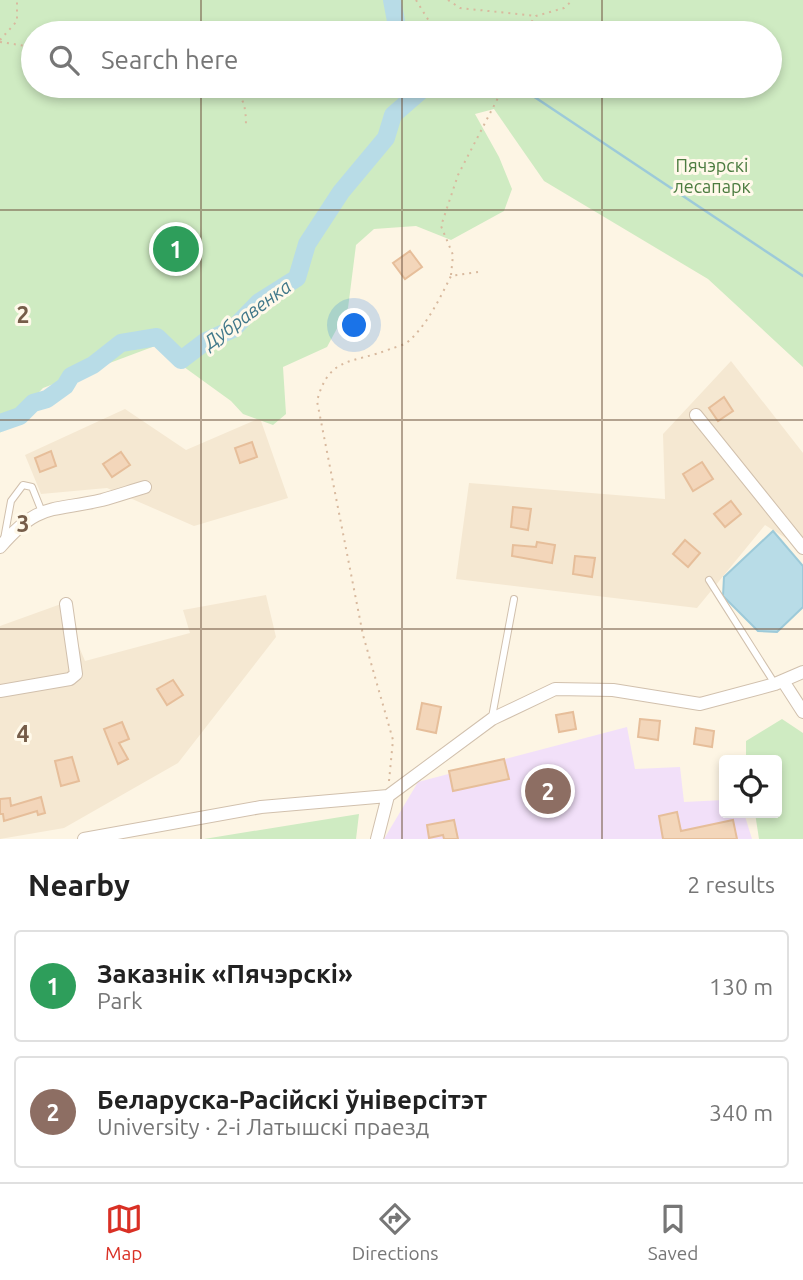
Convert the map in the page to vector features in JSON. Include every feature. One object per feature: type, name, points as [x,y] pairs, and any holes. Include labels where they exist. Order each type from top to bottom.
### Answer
[{"type":"street","points":[[696,415],[803,548]]},
{"type":"street","points":[[1,545],[28,519],[42,513],[145,487]]},
{"type":"street","points":[[0,691],[70,679],[76,674],[66,604]]},
{"type":"street","points":[[88,839],[261,807],[388,796],[492,719],[555,689],[613,690],[700,704],[779,682],[803,672]]},
{"type":"street","points":[[779,682],[803,712]]},
{"type":"street","points":[[377,839],[388,796]]},
{"type":"lane","points":[[1,545],[10,501],[23,485],[32,487],[42,513]]},
{"type":"lane","points":[[709,580],[779,682]]},
{"type":"lane","points":[[492,719],[514,599]]},
{"type":"path","points":[[0,41],[17,21],[17,0]]},
{"type":"path","points":[[416,0],[429,21]]},
{"type":"path","points":[[448,0],[460,8],[536,16],[564,8],[573,0]]},
{"type":"path","points":[[532,21],[536,16]]},
{"type":"path","points":[[0,41],[21,45]]},
{"type":"path","points":[[240,98],[246,106],[246,127]]},
{"type":"path","points":[[388,796],[393,740],[363,635],[317,401],[322,381],[332,369],[347,361],[382,353],[408,342],[436,306],[451,276],[453,255],[442,226],[458,175],[474,148],[480,127],[498,98]]},
{"type":"path","points":[[451,276],[478,272]]},
{"type":"shaded area","points":[[731,361],[803,453],[803,549],[765,525],[697,608],[456,579],[469,483],[665,499],[663,434]]},
{"type":"shaded area","points":[[125,409],[186,450],[260,418],[288,498],[194,526],[107,488],[41,494],[25,455]]},
{"type":"shaded area","points":[[266,595],[276,637],[178,763],[64,828],[0,839],[0,626],[61,604],[85,661],[190,633],[183,610]]},
{"type":"shaded area","points":[[627,727],[635,769],[680,767],[684,802],[719,800],[719,818],[746,818],[752,839],[384,839],[418,782]]},
{"type":"green space","name":"Пячэрскі лесапарк","points":[[0,0],[803,0],[803,367],[708,279],[544,181],[494,109],[475,114],[499,157],[512,189],[504,211],[451,240],[416,226],[374,229],[356,245],[348,308],[327,347],[283,367],[286,414],[273,425],[243,414],[231,401],[155,346],[43,388],[0,433]]},
{"type":"green space","points":[[782,719],[803,733],[803,839],[759,839],[756,818],[782,818],[782,755],[746,755],[746,741]]},
{"type":"green space","points":[[359,814],[356,839],[204,839]]},
{"type":"water","points":[[773,531],[803,566],[803,607],[777,632],[758,631],[723,596],[724,577]]},
{"type":"building","points":[[410,251],[422,267],[405,279],[393,263]]},
{"type":"building","points":[[724,397],[733,411],[718,421],[709,408]]},
{"type":"building","points":[[252,442],[257,457],[240,463],[235,448]]},
{"type":"building","points":[[51,451],[56,466],[40,472],[35,458]]},
{"type":"building","points":[[121,452],[130,465],[112,477],[103,464]]},
{"type":"building","points":[[702,462],[713,479],[693,491],[683,474]]},
{"type":"building","points":[[731,501],[741,514],[725,527],[714,514]]},
{"type":"building","points":[[513,507],[531,509],[528,530],[511,527]]},
{"type":"building","points":[[685,540],[700,553],[688,567],[673,554]]},
{"type":"building","points":[[537,542],[555,545],[552,563],[512,556],[513,545],[536,547]]},
{"type":"building","points":[[575,556],[595,558],[592,577],[573,574]]},
{"type":"building","points":[[173,680],[183,695],[167,705],[157,689]]},
{"type":"building","points":[[422,703],[441,707],[436,733],[417,729]]},
{"type":"building","points":[[573,712],[576,729],[559,732],[556,715]]},
{"type":"building","points":[[640,719],[660,721],[658,740],[638,737]]},
{"type":"building","points":[[122,722],[129,739],[119,743],[128,759],[118,764],[104,729]]},
{"type":"building","points":[[696,728],[714,731],[712,747],[694,744]]},
{"type":"building","points":[[72,757],[79,781],[61,786],[55,761]]},
{"type":"building","points":[[504,759],[509,779],[453,791],[449,771]]},
{"type":"building","points":[[41,797],[45,813],[38,815],[37,811],[4,821],[3,814],[0,814],[0,799],[10,798],[11,806]]},
{"type":"building","points":[[677,812],[681,831],[733,820],[737,839],[663,839],[659,816]]},
{"type":"building","points":[[454,820],[458,839],[444,839],[443,835],[429,838],[427,825]]},
{"type":"waterway","name":"Дубравенка","points":[[392,0],[396,21]]},
{"type":"waterway","name":"Дубравенка","points":[[0,423],[20,416],[33,403],[47,399],[65,386],[71,376],[93,365],[121,343],[157,337],[181,360],[206,341],[233,329],[259,302],[297,278],[307,244],[341,192],[386,138],[393,115],[413,98]]},
{"type":"waterway","points":[[536,98],[803,276]]},
{"type":"place","name":"Заказнік «Пячэрскі»","points":[[176,249]]},
{"type":"place","name":"Беларуска-Расійскі ўніверсітэт","points":[[548,791]]}]
